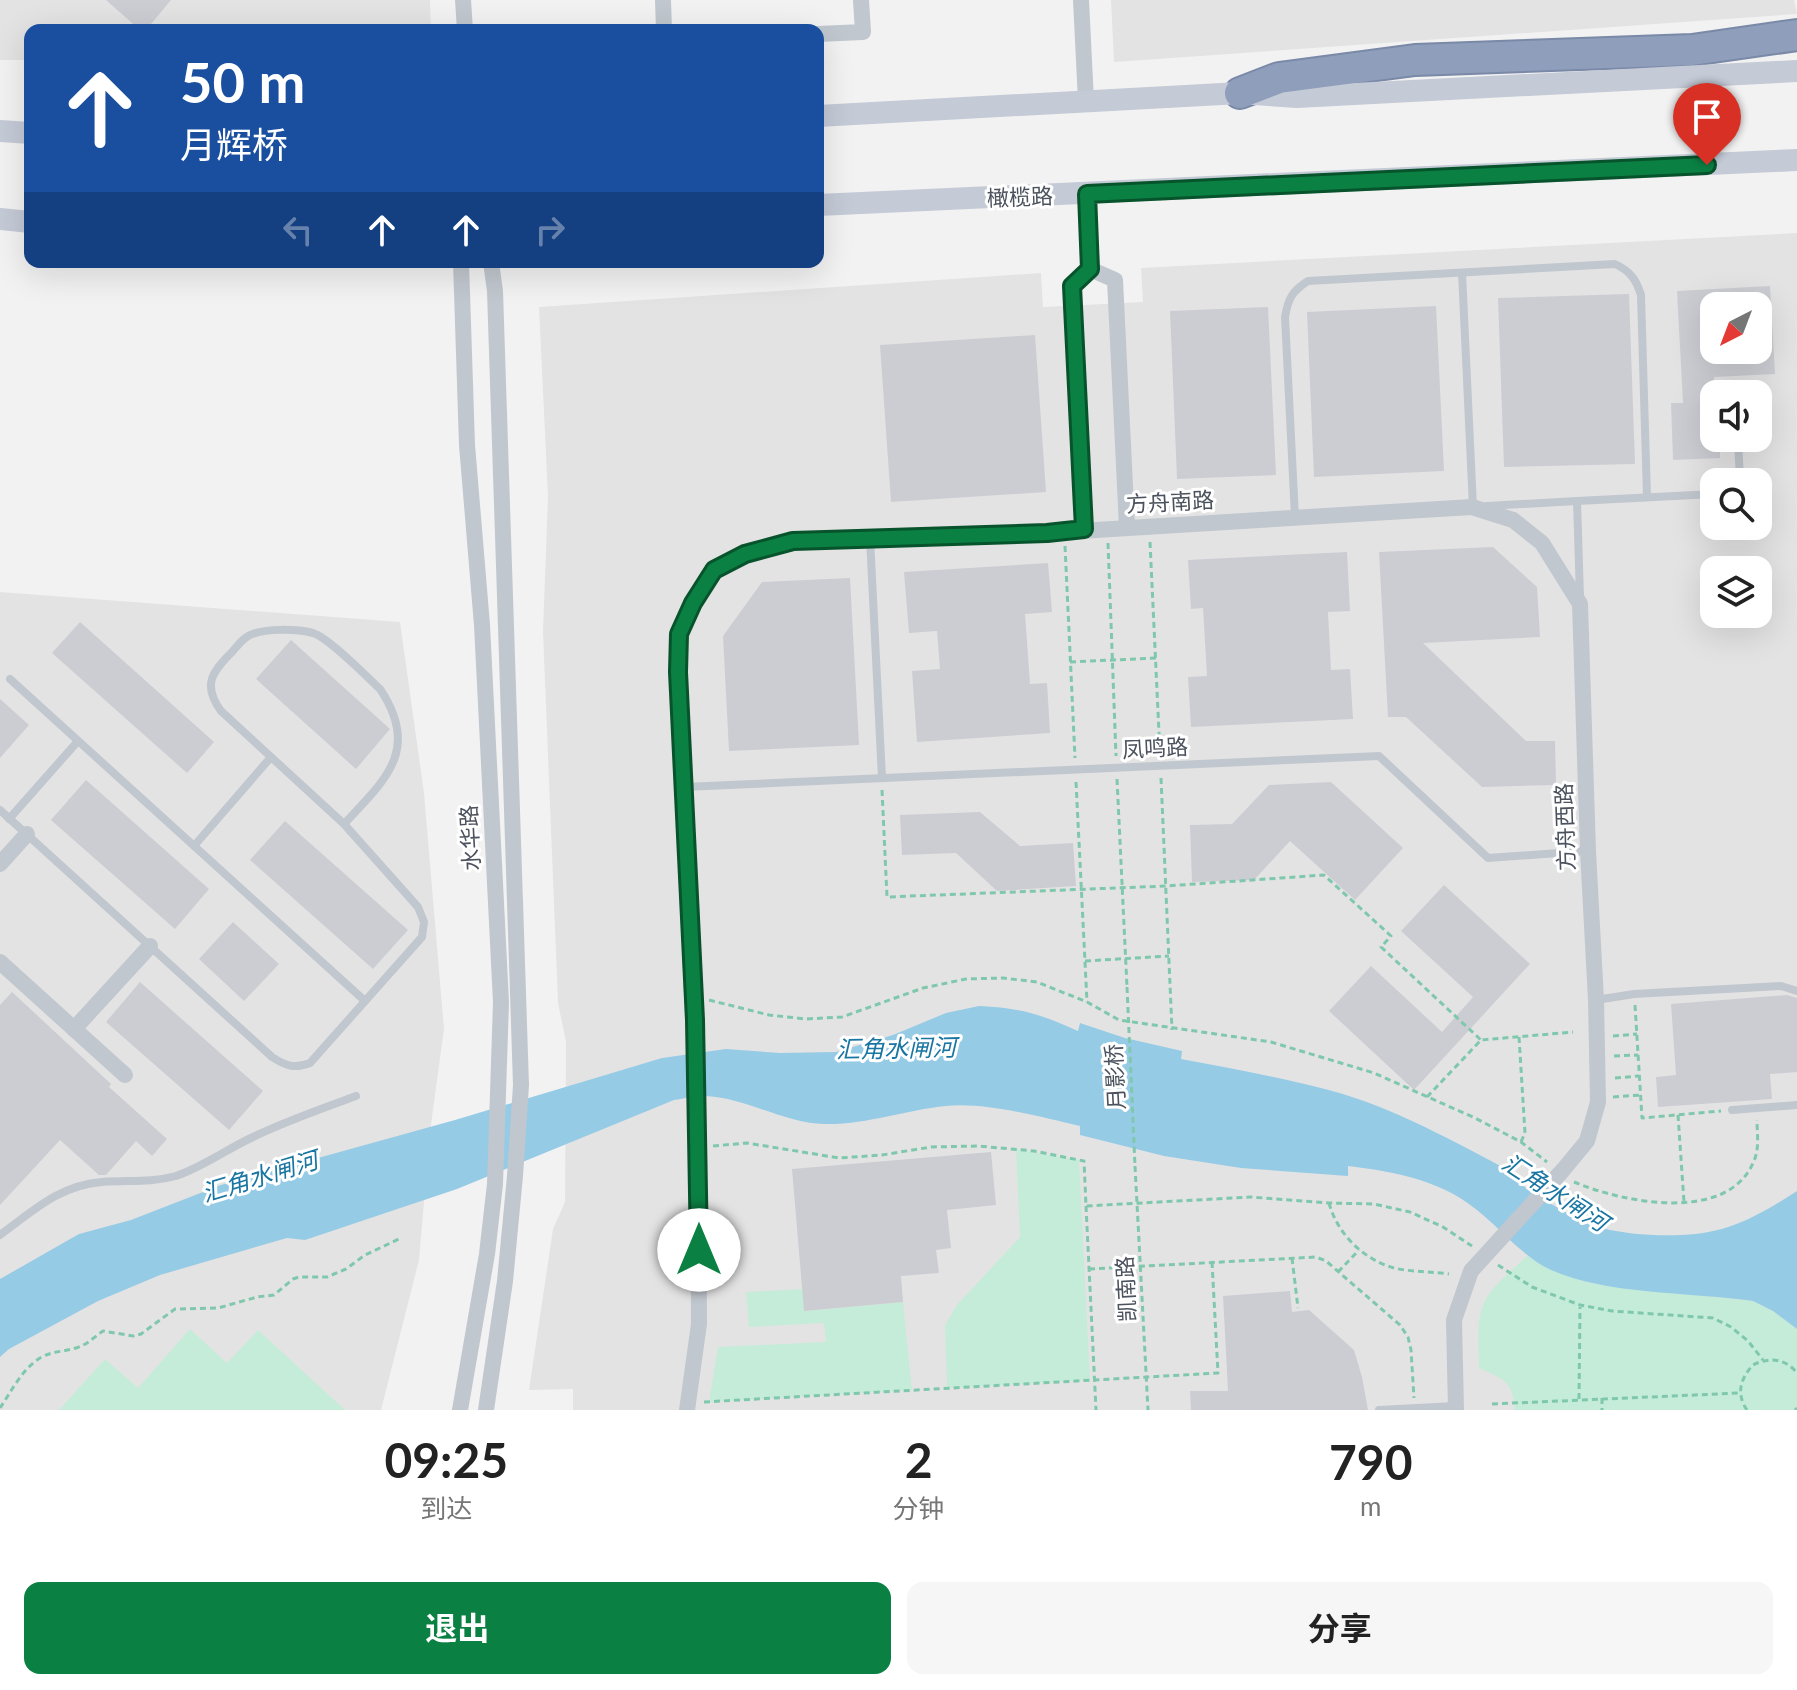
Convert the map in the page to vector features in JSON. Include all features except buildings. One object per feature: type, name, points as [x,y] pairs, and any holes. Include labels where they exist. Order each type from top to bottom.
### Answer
[{"type":"highway","points":[[1240,93],[1279,78],[1415,60],[1692,50],[1797,35]]},
{"type":"main road","points":[[824,116],[1240,93],[1297,97],[1797,71]]},
{"type":"main road","name":"橄榄路","points":[[824,205],[1797,160]]},
{"type":"main road","points":[[0,219],[24,221]]},
{"type":"street","points":[[463,0],[465,24]]},
{"type":"street","points":[[663,0],[664,24]]},
{"type":"street","points":[[824,34],[863,32],[861,0]]},
{"type":"street","points":[[1081,0],[1086,101]]},
{"type":"street","points":[[1084,529],[1072,286],[1090,269],[1087,194]]},
{"type":"street","name":"水华路","points":[[460,1410],[487,1254],[495,1184],[501,1002],[482,625],[467,445],[461,268]]},
{"type":"street","name":"水华路","points":[[486,1410],[505,1281],[521,1085],[503,497],[492,268]]},
{"type":"street","points":[[1090,269],[1115,280],[1127,527]]},
{"type":"street","points":[[1472,507],[1513,520],[1542,543],[1580,604]]},
{"type":"street","name":"方舟南路","points":[[688,1406],[699,1324],[698,1140],[679,634],[693,603],[714,570],[745,554],[793,541],[1047,533],[1472,507]]},
{"type":"street","name":"方舟西路","points":[[1455,1408],[1454,1320],[1471,1271],[1587,1141],[1598,1102],[1580,604]]},
{"type":"street","points":[[0,864],[27,834]]},
{"type":"street","points":[[74,1029],[150,946]]},
{"type":"street","points":[[0,962],[125,1075]]},
{"type":"lane","points":[[1295,517],[1285,317],[1288,299],[1308,281],[1615,264],[1627,270],[1637,281],[1641,295],[1647,497]]},
{"type":"lane","points":[[1462,273],[1472,507],[1700,495]]},
{"type":"lane","points":[[1577,501],[1580,604]]},
{"type":"lane","points":[[870,538],[882,778]]},
{"type":"lane","points":[[0,810],[272,1057],[285,1066],[298,1067],[310,1063],[422,937],[424,922],[418,907],[344,824],[215,702],[210,683],[213,674],[251,634],[277,631],[316,634],[380,689],[393,716],[397,756],[385,779],[344,824]]},
{"type":"lane","points":[[10,679],[365,1001]]},
{"type":"lane","points":[[9,819],[78,741]]},
{"type":"lane","name":"凤鸣路","points":[[684,787],[1379,756],[1488,858],[1588,851]]},
{"type":"lane","points":[[194,846],[271,757]]},
{"type":"lane","points":[[1596,1000],[1634,994],[1781,986],[1797,991]]},
{"type":"lane","points":[[0,1235],[46,1200],[64,1191],[103,1182],[140,1183],[177,1175],[285,1121],[356,1096]]},
{"type":"lane","points":[[1732,1110],[1797,1105]]},
{"type":"lane","points":[[1379,1410],[1455,1408]]},
{"type":"path","points":[[1070,662],[1156,658]]},
{"type":"path","points":[[882,778],[887,897],[1166,886],[1324,875],[1391,936],[1381,947],[1481,1040]]},
{"type":"path","points":[[1085,961],[1169,956]]},
{"type":"path","points":[[694,996],[769,1015],[806,1019],[842,1017],[923,988],[966,979],[1003,978],[1037,982],[1087,1002],[1119,1020],[1271,1042],[1374,1073],[1475,1118],[1521,1142],[1547,1162]]},
{"type":"path","name":"月影桥","points":[[1127,987],[1135,1166]]},
{"type":"path","points":[[1634,994],[1642,1118],[1732,1110]]},
{"type":"path","points":[[1427,1097],[1481,1040],[1573,1032]]},
{"type":"path","points":[[1602,1037],[1637,1034]]},
{"type":"path","points":[[1519,1037],[1525,1133],[1521,1142]]},
{"type":"path","points":[[1603,1057],[1638,1055]]},
{"type":"path","points":[[1603,1079],[1639,1076]]},
{"type":"path","points":[[1604,1098],[1641,1095]]},
{"type":"path","points":[[1574,1182],[1603,1194],[1649,1201],[1684,1202],[1711,1198],[1745,1176],[1754,1162],[1758,1147],[1756,1108]]},
{"type":"path","points":[[1678,1115],[1684,1202]]},
{"type":"path","points":[[698,1140],[747,1143],[839,1158],[962,1146],[1034,1151],[1084,1161],[1096,1410]]},
{"type":"path","name":"凯南路","points":[[1135,1166],[1148,1410]]},
{"type":"path","points":[[1086,1206],[1251,1197],[1374,1204],[1410,1212],[1443,1227],[1472,1246]]},
{"type":"path","points":[[1329,1203],[1338,1227],[1359,1250],[1402,1270],[1449,1274]]},
{"type":"path","points":[[0,1408],[37,1359],[55,1351],[75,1349],[103,1331],[133,1336],[141,1334],[175,1309],[218,1308],[274,1295],[293,1279],[327,1277],[401,1238]]},
{"type":"path","points":[[1338,1272],[1359,1250]]},
{"type":"path","points":[[1089,1269],[1316,1257],[1400,1325],[1408,1337],[1414,1408]]},
{"type":"path","points":[[1292,1258],[1298,1308]]},
{"type":"path","points":[[688,1406],[1218,1373],[1212,1262]]},
{"type":"path","points":[[1498,1265],[1532,1287],[1580,1305],[1626,1313],[1713,1318],[1748,1341],[1763,1360]]},
{"type":"path","points":[[1579,1399],[1580,1305]]},
{"type":"path","points":[[1747,1410],[1740,1393],[1745,1373],[1753,1365],[1763,1360],[1784,1362],[1797,1373]]},
{"type":"path","points":[[1492,1404],[1740,1393]]},
{"type":"path","points":[[1602,1398],[1602,1410]]},
{"type":"path","points":[[1554,1401],[1555,1410]]},
{"type":"shaded area","points":[[0,0],[430,0],[431,24],[24,24],[24,60],[0,60]]},
{"type":"shaded area","points":[[1111,0],[1794,0],[1797,14],[1114,62]]},
{"type":"shaded area","points":[[1797,233],[1797,1410],[573,1410],[573,1389],[529,1390],[553,1229],[565,1202],[566,1042],[558,1003],[543,632],[548,496],[539,307],[1041,273],[1043,307],[1143,302],[1141,268]]},
{"type":"shaded area","points":[[0,592],[400,622],[424,793],[444,1029],[430,1132],[419,1260],[381,1410],[0,1410]]},
{"type":"green space","points":[[1016,1149],[1079,1160],[1090,1380],[947,1388],[945,1325],[957,1305],[1020,1237]]},
{"type":"green space","points":[[1527,1256],[1551,1269],[1595,1284],[1753,1301],[1773,1311],[1797,1329],[1797,1410],[1515,1410],[1512,1392],[1506,1382],[1479,1368],[1480,1315],[1489,1294]]},
{"type":"green space","points":[[803,1289],[805,1311],[903,1302],[912,1390],[709,1402],[718,1347],[826,1342],[824,1323],[749,1327],[746,1292]]},
{"type":"green space","points":[[190,1329],[227,1363],[258,1330],[345,1410],[59,1410],[105,1359],[138,1388]]},
{"type":"water","name":"汇角水闸河","points":[[979,1006],[1030,1013],[1078,1031],[1080,1023],[1125,1038],[1182,1051],[1181,1059],[1303,1084],[1367,1102],[1436,1132],[1525,1179],[1520,1184],[1569,1214],[1614,1231],[1673,1235],[1713,1231],[1746,1220],[1797,1191],[1797,1329],[1753,1301],[1595,1284],[1549,1269],[1522,1251],[1483,1215],[1453,1194],[1420,1180],[1385,1171],[1348,1166],[1348,1176],[1241,1168],[1164,1156],[1080,1135],[1080,1126],[979,1106],[946,1106],[855,1122],[824,1124],[809,1123],[719,1097],[701,1096],[674,1100],[457,1189],[305,1240],[287,1238],[160,1275],[98,1301],[9,1349],[0,1357],[0,1279],[79,1234],[131,1220],[221,1185],[662,1058],[726,1049],[780,1053],[836,1052],[893,1035],[946,1013]]},
{"type":"route","points":[[699,1250],[695,1020],[678,672],[679,634],[693,603],[714,570],[745,554],[793,541],[1047,533],[1084,529],[1072,286],[1090,269],[1087,194],[1707,165]]}]
